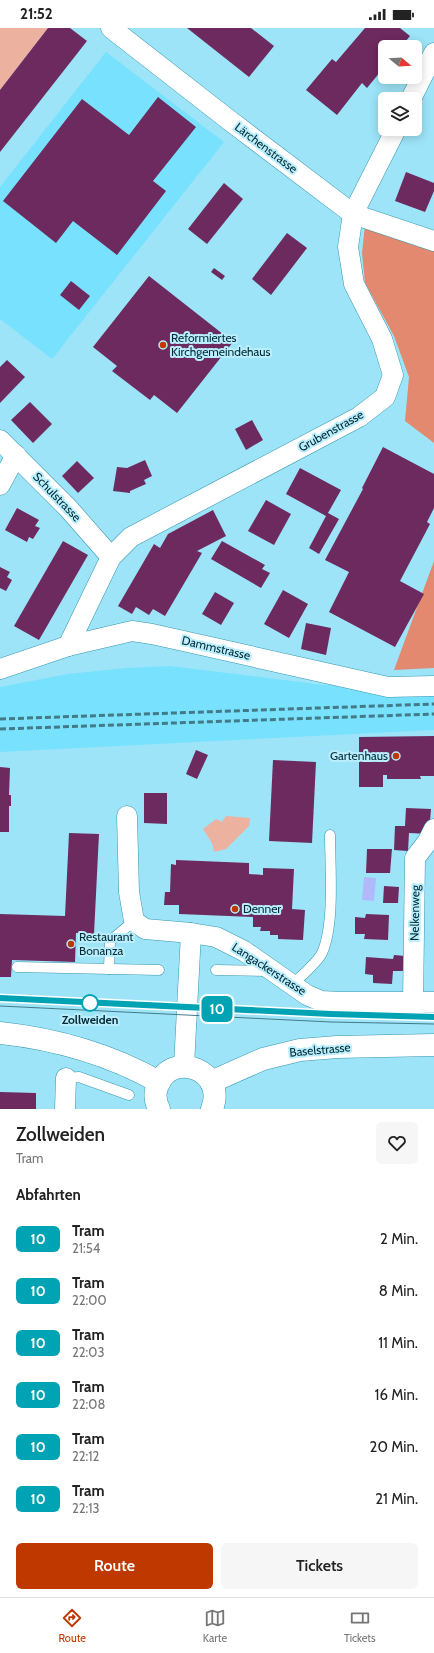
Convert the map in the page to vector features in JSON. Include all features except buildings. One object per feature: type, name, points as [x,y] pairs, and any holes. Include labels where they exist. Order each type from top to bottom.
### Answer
[{"type":"main road","points":[[0,1033],[31,1036],[62,1043],[116,1060],[133,1067],[159,1082]]},
{"type":"main road","name":"Baselstrasse","points":[[211,1082],[263,1059],[300,1050],[337,1047],[434,1045]]},
{"type":"main road","points":[[159,1109],[155,1096],[159,1082],[170,1071],[184,1066],[200,1070],[211,1082],[215,1093],[212,1109]]},
{"type":"street","name":"Lärchenstrasse","points":[[115,29],[229,120],[353,214],[434,241]]},
{"type":"street","points":[[414,92],[434,53]]},
{"type":"street","name":"Grubenstrasse","points":[[68,646],[111,557],[131,537],[359,417],[385,398],[394,375],[382,339],[354,284],[348,247],[353,214],[392,136]]},
{"type":"street","name":"Schulstrasse","points":[[0,440],[68,508],[111,557]]},
{"type":"street","points":[[0,485],[16,455]]},
{"type":"street","name":"Dammstrasse","points":[[0,669],[68,646],[132,632],[139,632],[388,687],[434,686]]},
{"type":"street","points":[[127,816],[129,892],[134,921]]},
{"type":"street","name":"Nelkenweg","points":[[414,1003],[415,858],[428,841],[434,829]]},
{"type":"street","name":"Langackerstrasse","points":[[134,921],[145,929],[192,933],[216,937],[244,951],[307,994],[321,1000],[340,1002],[414,1003]]},
{"type":"street","points":[[184,1066],[192,933]]},
{"type":"street","points":[[414,1003],[434,1002]]},
{"type":"street","points":[[65,1109],[66,1078]]},
{"type":"lane","points":[[293,984],[321,954],[327,938],[330,918],[330,834]]},
{"type":"lane","points":[[109,970],[110,941],[134,921]]},
{"type":"lane","points":[[17,967],[159,970]]},
{"type":"lane","points":[[216,970],[275,972]]},
{"type":"lane","points":[[66,1078],[79,1077],[130,1095]]},
{"type":"shaded area","points":[[0,28],[48,28],[0,90]]},
{"type":"shaded area","points":[[106,52],[224,142],[52,359],[0,319],[0,187]]},
{"type":"shaded area","points":[[365,225],[434,247],[434,443],[405,421],[409,377],[394,336],[365,283],[362,253]]},
{"type":"shaded area","points":[[434,561],[434,668],[394,670]]},
{"type":"shaded area","points":[[170,666],[324,685],[434,687],[434,730],[0,752],[0,687],[68,674],[126,668]]},
{"type":"shaded area","points":[[226,816],[250,818],[249,826],[226,849],[214,852],[212,843],[203,829],[216,819],[222,822]]},
{"type":"shaded area","points":[[364,877],[376,878],[374,901],[362,900]]},
{"type":"tram line","points":[[0,998],[331,1014],[434,1017]]},
{"type":"tram line","name":"10","points":[[0,998],[371,1016],[434,1017]]},
{"type":"tram line","points":[[0,1006],[331,1022],[434,1024]]},
{"type":"railway","points":[[0,719],[434,704]]},
{"type":"railway","points":[[0,729],[434,714]]},
{"type":"place","name":"Reformiertes Kirchgemeindehaus","points":[[163,345]]},
{"type":"place","name":"Gartenhaus","points":[[396,756]]},
{"type":"place","name":"Denner","points":[[235,909]]},
{"type":"place","name":"Restaurant Bonanza","points":[[71,944]]},
{"type":"place","name":"Zollweiden","points":[[90,1003]]}]
